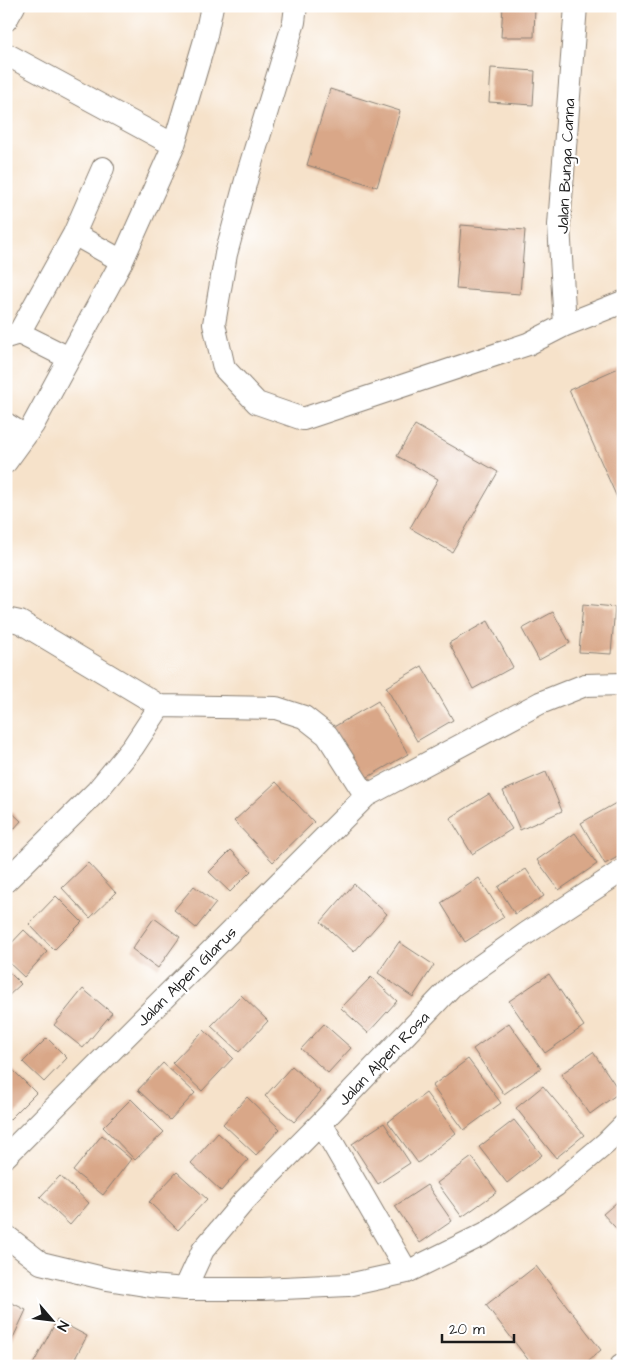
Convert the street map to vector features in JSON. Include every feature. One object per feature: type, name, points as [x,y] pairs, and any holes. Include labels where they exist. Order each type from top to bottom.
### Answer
[{"type":"street","points":[[6,20],[14,6]]},
{"type":"street","points":[[6,462],[33,425],[122,261],[174,145],[205,40],[212,6]]},
{"type":"street","points":[[296,6],[294,22],[248,173],[226,254],[214,324],[224,368],[257,403],[303,419],[528,344],[565,325],[623,302]]},
{"type":"street","name":"Jalan Bunga Canna","points":[[565,325],[560,225],[576,6]]},
{"type":"street","points":[[10,63],[174,145]]},
{"type":"street","points":[[69,358],[12,335],[74,234],[103,168]]},
{"type":"street","points":[[74,234],[122,261]]},
{"type":"street","points":[[6,424],[25,436]]},
{"type":"street","points":[[6,619],[20,622],[160,706],[276,708],[304,717],[327,735],[366,796]]},
{"type":"street","name":"Jalan Alpen Glarus","points":[[6,1156],[366,796],[540,703],[585,685],[623,684]]},
{"type":"street","points":[[6,881],[97,791],[133,747],[160,706]]},
{"type":"street","name":"Jalan Alpen Rosa","points":[[185,1289],[203,1250],[245,1200],[452,986],[526,933],[623,870]]},
{"type":"street","points":[[321,1123],[407,1272]]},
{"type":"street","points":[[6,1236],[41,1263],[107,1279],[151,1286],[185,1289],[262,1289],[348,1285],[407,1272],[486,1233],[555,1186],[623,1126]]},
{"type":"building","points":[[503,6],[535,6],[534,37],[501,37]]},
{"type":"building","points":[[491,68],[535,71],[533,105],[489,102]]},
{"type":"building","points":[[330,89],[400,111],[377,187],[307,165]]},
{"type":"building","points":[[461,225],[525,230],[520,294],[456,289]]},
{"type":"building","points":[[623,366],[623,403],[620,404],[623,411],[623,511],[569,390]]},
{"type":"building","points":[[415,425],[498,472],[452,552],[410,528],[438,479],[397,456]]},
{"type":"building","points":[[583,604],[615,607],[611,654],[579,652]]},
{"type":"building","points":[[553,612],[570,643],[539,660],[522,629]]},
{"type":"building","points":[[488,621],[513,667],[473,689],[449,643]]},
{"type":"building","points":[[422,666],[453,720],[417,741],[386,687]]},
{"type":"building","points":[[378,701],[408,754],[361,781],[332,728]]},
{"type":"building","points":[[546,772],[562,811],[520,830],[503,791]]},
{"type":"building","points":[[276,782],[314,822],[273,862],[234,821]]},
{"type":"building","points":[[489,794],[512,829],[472,854],[450,818]]},
{"type":"building","points":[[623,799],[623,854],[605,864],[581,823]]},
{"type":"building","points":[[6,807],[21,821],[6,838]]},
{"type":"building","points":[[575,833],[597,864],[559,890],[537,860]]},
{"type":"building","points":[[231,850],[251,871],[230,892],[209,872]]},
{"type":"building","points":[[88,863],[116,893],[90,918],[62,888]]},
{"type":"building","points":[[526,869],[544,896],[515,914],[498,887]]},
{"type":"building","points":[[479,878],[504,917],[465,942],[441,903]]},
{"type":"building","points":[[354,884],[387,914],[354,952],[321,922]]},
{"type":"building","points":[[194,886],[216,903],[196,928],[174,910]]},
{"type":"building","points":[[56,896],[82,922],[54,950],[29,924]]},
{"type":"building","points":[[154,918],[180,937],[158,968],[132,949]]},
{"type":"building","points":[[24,930],[47,952],[24,977],[6,960],[6,949]]},
{"type":"building","points":[[399,942],[434,965],[413,997],[378,973]]},
{"type":"building","points":[[6,969],[21,984],[6,998]]},
{"type":"building","points":[[549,974],[584,1026],[545,1053],[509,1001]]},
{"type":"building","points":[[371,977],[397,1001],[368,1033],[341,1008]]},
{"type":"building","points":[[83,989],[112,1013],[83,1048],[54,1025]]},
{"type":"building","points":[[241,995],[268,1021],[239,1052],[211,1026]]},
{"type":"building","points":[[509,1023],[541,1068],[504,1094],[473,1049]]},
{"type":"building","points":[[324,1024],[351,1048],[328,1073],[301,1049]]},
{"type":"building","points":[[204,1030],[233,1058],[202,1091],[172,1063]]},
{"type":"building","points":[[47,1038],[67,1058],[44,1082],[23,1062]]},
{"type":"building","points":[[593,1052],[620,1092],[590,1114],[561,1074]]},
{"type":"building","points":[[468,1059],[501,1103],[464,1130],[432,1086]]},
{"type":"building","points":[[163,1063],[195,1093],[170,1120],[138,1090]]},
{"type":"building","points":[[9,1066],[36,1093],[7,1122],[6,1069]]},
{"type":"building","points":[[292,1066],[321,1092],[294,1122],[265,1096]]},
{"type":"building","points":[[543,1086],[584,1135],[556,1158],[516,1108]]},
{"type":"building","points":[[426,1093],[456,1133],[418,1163],[388,1122]]},
{"type":"building","points":[[247,1097],[280,1129],[256,1155],[223,1124]]},
{"type":"building","points":[[131,1099],[164,1132],[135,1160],[103,1127]]},
{"type":"building","points":[[514,1120],[542,1155],[507,1183],[479,1147]]},
{"type":"building","points":[[384,1123],[410,1163],[378,1184],[352,1144]]},
{"type":"building","points":[[218,1133],[248,1160],[221,1191],[191,1163]]},
{"type":"building","points":[[102,1135],[131,1159],[103,1195],[73,1171]]},
{"type":"building","points":[[472,1157],[497,1192],[462,1217],[437,1183]]},
{"type":"building","points":[[177,1172],[207,1199],[178,1230],[149,1202]]},
{"type":"building","points":[[60,1176],[89,1203],[70,1225],[40,1197]]},
{"type":"building","points":[[427,1185],[452,1221],[420,1243],[395,1206]]},
{"type":"building","points":[[623,1197],[623,1236],[603,1214]]},
{"type":"building","points":[[536,1266],[601,1350],[582,1366],[533,1366],[486,1305]]},
{"type":"building","points":[[6,1300],[26,1310],[6,1353]]},
{"type":"building","points":[[57,1320],[87,1336],[71,1366],[32,1366]]}]
